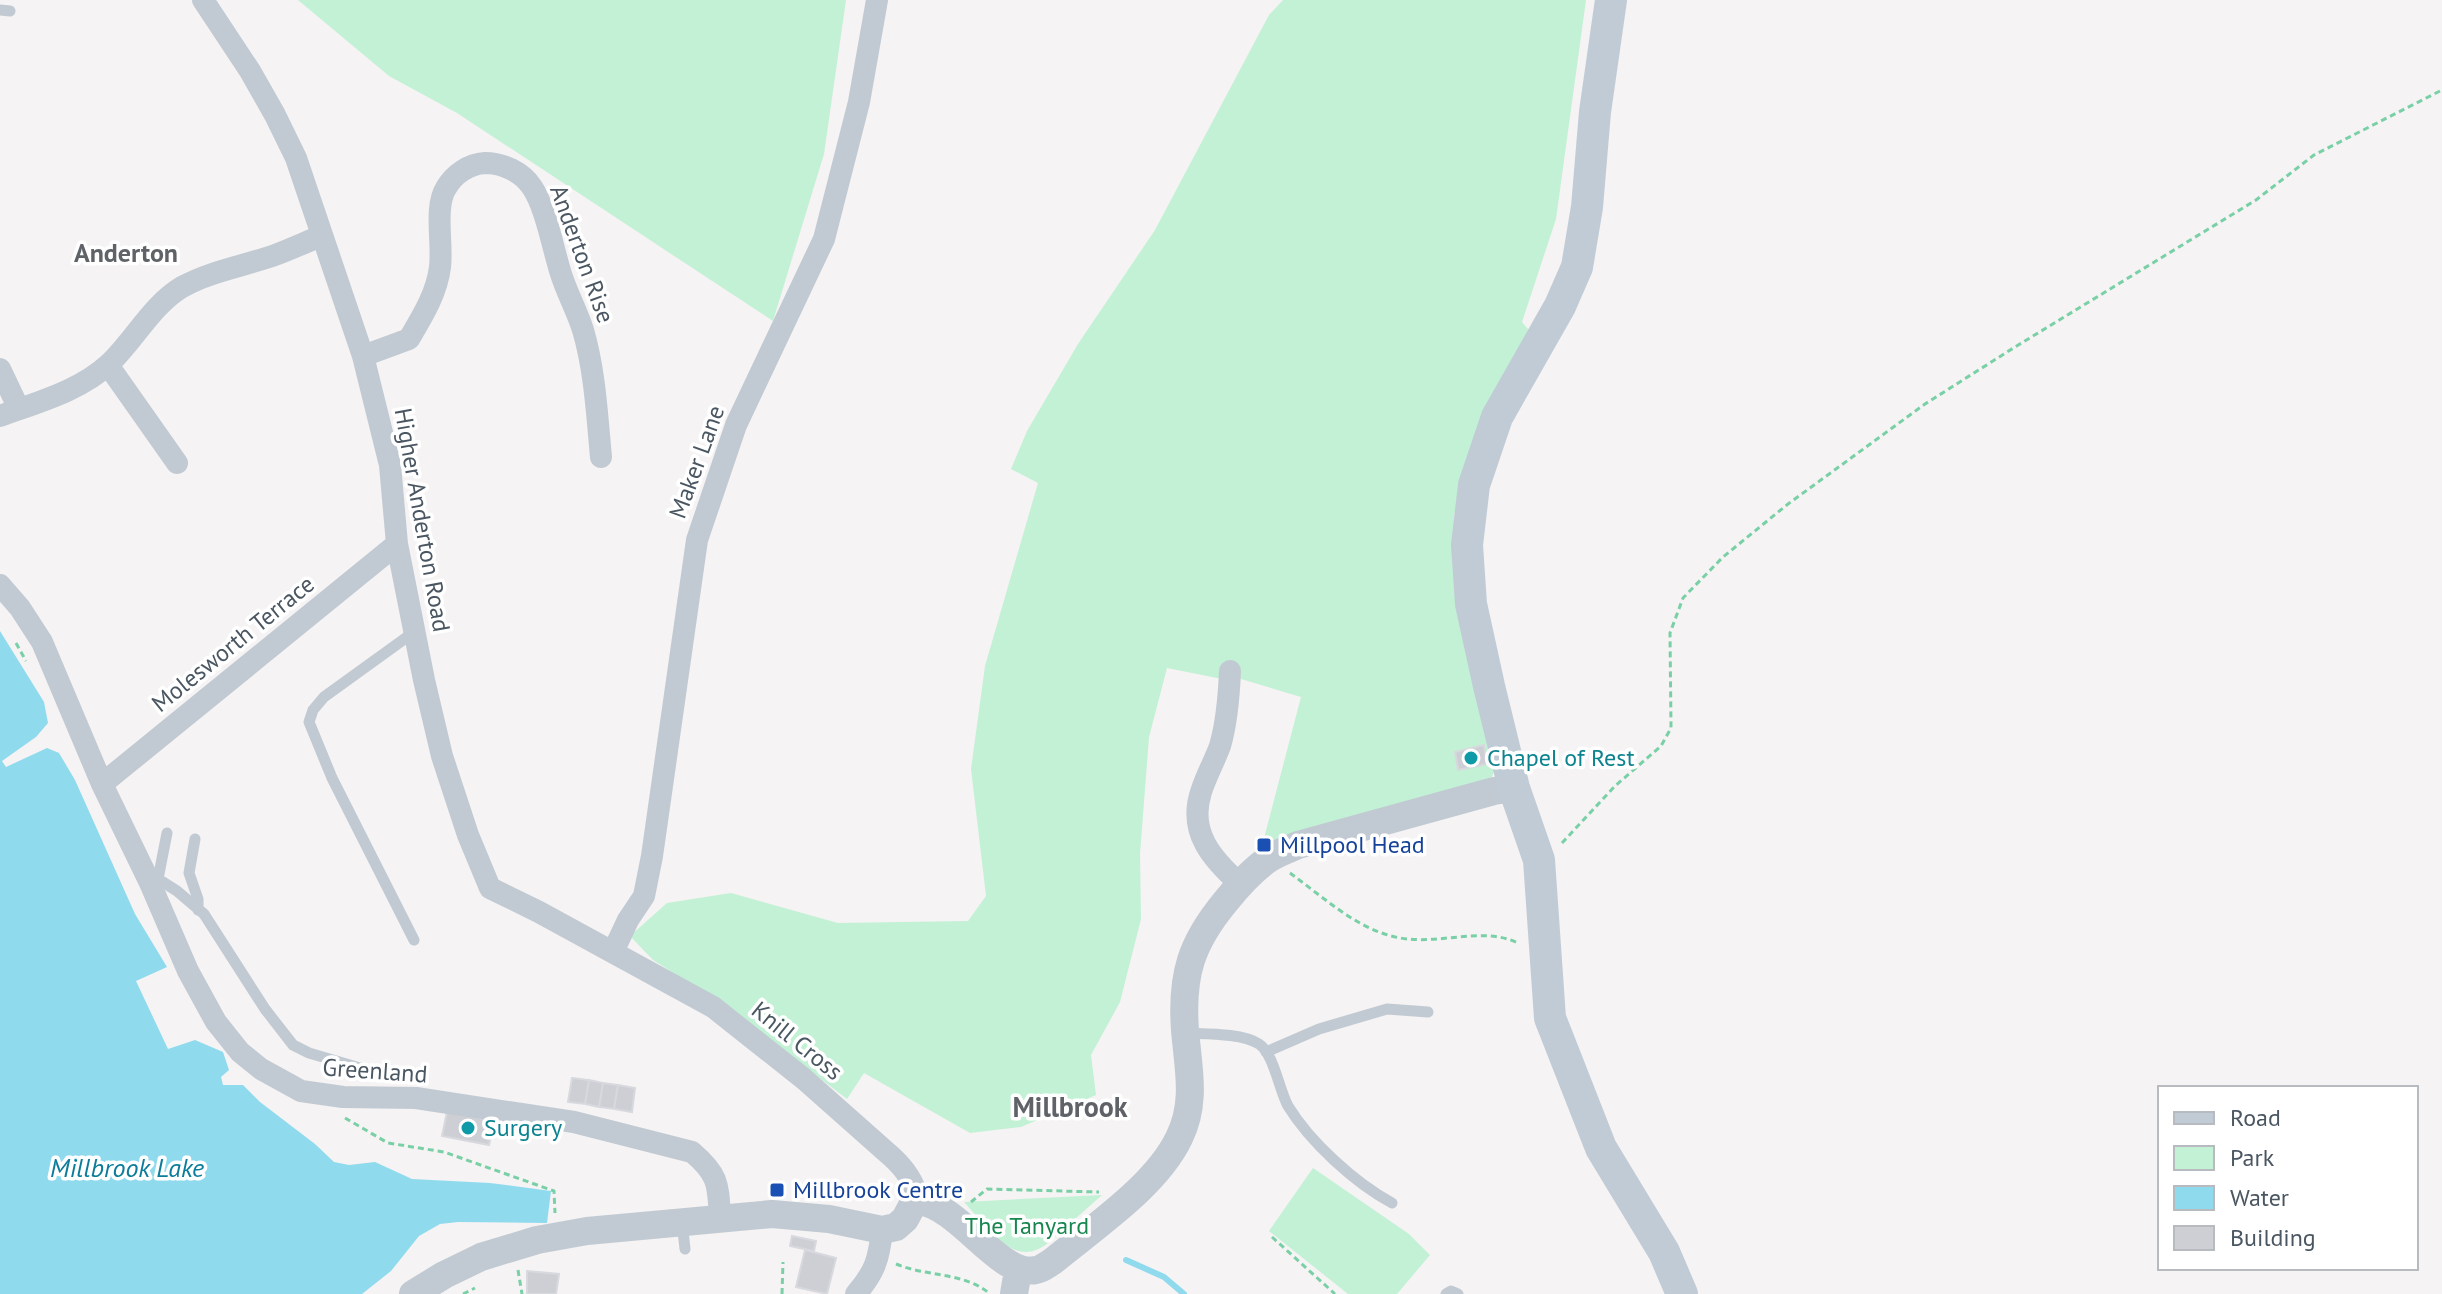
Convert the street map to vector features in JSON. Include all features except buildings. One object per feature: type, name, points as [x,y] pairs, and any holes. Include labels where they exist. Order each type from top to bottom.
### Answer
[{"type":"main road","points":[[1611,0],[1577,267],[1560,306],[1497,417],[1474,485],[1467,545],[1471,604],[1514,788],[1539,860],[1550,1018],[1601,1148],[1664,1252],[1682,1294]]},
{"type":"street","name":"Higher Anderton Road","points":[[203,0],[250,71],[296,158],[363,356],[390,465],[397,544],[442,756],[468,835],[490,888],[613,952]]},
{"type":"street","name":"Maker Lane","points":[[613,952],[644,896],[697,540],[736,425],[824,239],[859,102],[877,0]]},
{"type":"street","name":"Anderton Rise","points":[[363,356],[409,339],[429,305],[440,268],[440,212],[444,190],[457,175],[474,164],[493,163],[516,170],[532,186],[545,218],[562,278],[583,329],[593,375],[601,457]]},
{"type":"street","points":[[0,369],[9,413],[62,394],[92,378],[108,365],[162,303],[182,287],[321,236]]},
{"type":"street","points":[[108,365],[177,463]]},
{"type":"street","name":"Molesworth Terrace","points":[[102,784],[397,544]]},
{"type":"street","name":"Greenland","points":[[0,585],[20,608],[42,642],[102,784],[154,881],[188,971],[216,1022],[240,1052],[261,1069],[301,1091],[343,1097],[416,1098],[574,1122],[692,1152],[708,1165],[718,1183],[720,1218]]},
{"type":"street","points":[[1230,671],[1221,743],[1200,794],[1196,815],[1200,836],[1208,852],[1240,884]]},
{"type":"street","points":[[856,1294],[872,1274],[880,1244],[919,1201],[933,1203],[955,1219],[1006,1263],[1016,1282],[1053,1261],[1144,1186],[1166,1162],[1180,1137],[1189,1112],[1192,1083],[1185,1033],[1186,978],[1194,949],[1206,925],[1240,884],[1270,858],[1298,845],[1514,788]]},
{"type":"street","name":"Knill Cross","points":[[613,952],[713,1007],[804,1079],[905,1169],[919,1201]]},
{"type":"street","points":[[413,1294],[481,1257],[537,1240],[587,1231],[683,1235],[720,1218],[772,1214],[829,1219],[857,1226],[880,1244]]},
{"type":"lane","points":[[414,632],[324,697],[313,710],[309,722],[332,778],[414,940]]},
{"type":"lane","points":[[167,833],[154,881],[177,891],[198,910],[293,1045],[360,1068]]},
{"type":"lane","points":[[195,839],[189,873],[198,899],[198,910]]},
{"type":"lane","points":[[1266,1052],[1319,1029],[1387,1009],[1428,1012]]},
{"type":"lane","points":[[1185,1033],[1223,1035],[1251,1040],[1262,1046],[1289,1106],[1300,1121],[1356,1181],[1392,1203]]},
{"type":"path","points":[[1539,860],[1548,857],[1615,786],[1661,746],[1671,728],[1670,633],[1683,598],[1723,557],[1788,504],[1925,404],[2256,200],[2314,155],[2442,90]]},
{"type":"path","points":[[1270,858],[1372,930],[1410,939],[1508,938],[1545,960]]},
{"type":"path","points":[[955,1219],[987,1189],[1104,1192]]},
{"type":"path","points":[[1272,1237],[1335,1294]]},
{"type":"path","points":[[880,1244],[907,1269],[975,1282],[990,1294]]},
{"type":"path","points":[[782,1294],[783,1262]]},
{"type":"green space","points":[[298,0],[846,0],[824,154],[773,321],[457,113],[389,76]]},
{"type":"green space","points":[[1283,0],[1586,0],[1556,219],[1522,322],[1528,329],[1527,335],[1467,463],[1454,516],[1453,568],[1496,766],[1492,777],[1268,845],[1263,842],[1301,697],[1241,679],[1217,678],[1167,668],[1149,737],[1140,854],[1141,919],[1120,1002],[1091,1055],[1096,1095],[1021,1127],[970,1133],[864,1073],[847,1099],[724,1005],[653,960],[630,936],[667,903],[731,893],[838,923],[968,921],[986,896],[971,769],[985,666],[1038,483],[1011,469],[1027,431],[1078,344],[1155,230],[1269,15]]},
{"type":"green space","points":[[1313,1168],[1409,1234],[1430,1255],[1397,1294],[1348,1294],[1269,1231]]},
{"type":"green space","name":"The Tanyard","points":[[1102,1195],[1048,1243],[1023,1252],[1012,1249],[991,1233],[964,1202]]},
{"type":"water","name":"Millbrook Lake","points":[[0,631],[44,702],[48,723],[36,737],[2,761],[6,767],[47,748],[59,753],[75,780],[135,914],[167,967],[136,981],[168,1049],[195,1040],[223,1052],[229,1070],[221,1077],[223,1085],[243,1085],[334,1162],[349,1165],[375,1162],[412,1179],[490,1183],[551,1191],[547,1223],[440,1224],[419,1236],[391,1271],[362,1294],[0,1294]]},
{"type":"waterway","points":[[1126,1260],[1164,1277],[1184,1294]]},
{"type":"place","name":"Chapel of Rest","points":[[1471,758]]},
{"type":"place","name":"Millpool Head","points":[[1264,845]]},
{"type":"place","name":"Surgery","points":[[468,1128]]},
{"type":"place","name":"Millbrook Centre","points":[[777,1190]]},
{"type":"district","name":"Anderton","points":[[126,253]]},
{"type":"district","name":"Millbrook","points":[[1070,1107]]}]
